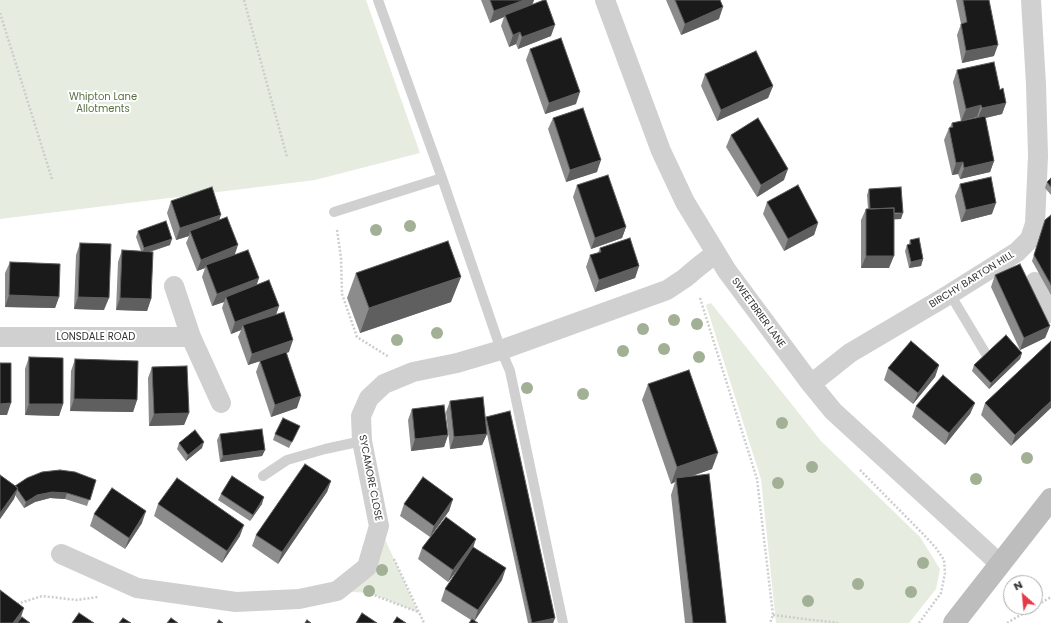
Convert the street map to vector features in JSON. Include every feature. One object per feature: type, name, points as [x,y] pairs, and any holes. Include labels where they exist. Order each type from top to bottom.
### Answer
[{"type":"main road","points":[[954,623],[1051,499]]},
{"type":"street","name":"SWEETBRIER LANE","points":[[605,0],[661,151],[685,202],[727,271],[811,384],[833,411],[1000,564]]},
{"type":"street","name":"BIRCHY BARTON HILL","points":[[811,384],[850,353],[950,294],[1017,252],[1030,239],[1035,224],[1038,156],[1036,84],[1031,0]]},
{"type":"street","name":"SYCAMORE CLOSE","points":[[61,554],[136,588],[236,602],[299,599],[336,591],[367,567],[379,526],[362,442],[361,416],[369,398],[384,384],[413,372],[501,350],[667,290],[685,278],[716,253]]},
{"type":"street","points":[[1035,282],[1051,313]]},
{"type":"street","points":[[174,286],[191,338],[221,403]]},
{"type":"street","name":"LONSDALE ROAD","points":[[0,337],[191,338]]},
{"type":"lane","points":[[378,0],[442,178],[501,350],[510,371],[563,623]]},
{"type":"lane","points":[[334,212],[442,178]]},
{"type":"lane","points":[[950,294],[986,354]]},
{"type":"lane","points":[[262,476],[287,460],[325,449],[362,442]]},
{"type":"path","points":[[244,0],[287,157]]},
{"type":"path","points":[[0,13],[52,179]]},
{"type":"path","points":[[334,212],[341,258],[342,294],[357,337],[413,372]]},
{"type":"path","points":[[700,298],[757,479],[773,615],[770,623]]},
{"type":"path","points":[[857,468],[925,536],[944,560],[945,573],[940,593],[919,623]]},
{"type":"path","points":[[379,526],[424,623]]},
{"type":"path","points":[[336,591],[370,593],[418,612]]},
{"type":"path","points":[[1007,623],[1051,597]]},
{"type":"path","points":[[773,615],[838,623]]},
{"type":"green space","name":"Whipton Lane Allotments","points":[[0,0],[366,0],[420,153],[315,180],[0,219]]},
{"type":"green space","points":[[711,303],[821,441],[920,537],[940,569],[936,589],[909,623],[776,623],[761,479],[706,305]]},
{"type":"green space","points":[[379,526],[418,612],[370,593],[337,591],[367,567]]},
{"type":"building","points":[[490,0],[524,0],[494,11]]},
{"type":"building","points":[[546,0],[555,25],[522,37],[520,32],[513,35],[505,15]]},
{"type":"building","points":[[675,0],[720,0],[723,7],[685,24]]},
{"type":"building","points":[[963,0],[989,0],[998,45],[966,51],[961,24],[967,22]]},
{"type":"building","points":[[561,38],[580,92],[549,103],[530,49]]},
{"type":"building","points":[[756,51],[773,86],[721,110],[705,74]]},
{"type":"building","points":[[994,62],[1000,90],[1003,88],[1006,103],[982,108],[981,105],[966,109],[957,70]]},
{"type":"building","points":[[583,108],[601,160],[570,170],[553,118]]},
{"type":"building","points":[[985,116],[994,161],[964,168],[963,162],[956,163],[949,128],[953,127],[952,123]]},
{"type":"building","points":[[758,118],[788,169],[761,185],[731,135]]},
{"type":"building","points":[[608,175],[626,227],[595,238],[577,185]]},
{"type":"building","points":[[991,177],[996,203],[966,210],[960,184]]},
{"type":"building","points":[[1051,178],[1051,187],[1047,182]]},
{"type":"building","points":[[798,185],[818,223],[788,239],[767,202]]},
{"type":"building","points":[[212,187],[221,215],[180,228],[171,201]]},
{"type":"building","points":[[901,187],[903,213],[894,213],[894,208],[870,209],[869,189]]},
{"type":"building","points":[[894,208],[894,256],[866,256],[866,209]]},
{"type":"building","points":[[1051,215],[1051,285],[1034,255],[1045,220]]},
{"type":"building","points":[[227,217],[238,245],[201,260],[190,231]]},
{"type":"building","points":[[166,221],[172,239],[144,248],[138,231]]},
{"type":"building","points":[[630,238],[639,266],[599,280],[590,255],[601,252],[600,248]]},
{"type":"building","points":[[919,238],[923,259],[911,262],[907,245],[911,244],[910,240]]},
{"type":"building","points":[[448,241],[461,277],[369,308],[356,273]]},
{"type":"building","points":[[80,243],[111,244],[109,298],[78,297]]},
{"type":"building","points":[[122,250],[153,252],[151,299],[120,298]]},
{"type":"building","points":[[248,250],[259,278],[217,294],[206,265]]},
{"type":"building","points":[[10,262],[60,264],[59,297],[9,295]]},
{"type":"building","points":[[1020,264],[1050,326],[1024,338],[995,275]]},
{"type":"building","points":[[269,280],[279,306],[235,322],[226,297]]},
{"type":"building","points":[[284,312],[293,340],[252,354],[243,325]]},
{"type":"building","points":[[1006,335],[1022,353],[991,383],[974,365]]},
{"type":"building","points":[[911,341],[939,365],[918,393],[888,368]]},
{"type":"building","points":[[1051,341],[1051,401],[1015,435],[985,403]]},
{"type":"building","points":[[286,352],[301,396],[275,405],[260,361]]},
{"type":"building","points":[[29,357],[63,358],[63,404],[29,404]]},
{"type":"building","points":[[75,359],[138,361],[137,400],[74,399]]},
{"type":"building","points":[[0,363],[11,363],[11,403],[0,404]]},
{"type":"building","points":[[187,366],[189,413],[154,414],[152,367]]},
{"type":"building","points":[[689,370],[718,453],[677,467],[648,384]]},
{"type":"building","points":[[943,375],[975,403],[949,433],[916,406]]},
{"type":"building","points":[[483,397],[487,434],[454,437],[450,401]]},
{"type":"building","points":[[444,405],[448,435],[415,439],[412,409]]},
{"type":"building","points":[[510,411],[555,618],[532,623],[486,417]]},
{"type":"building","points":[[283,418],[300,426],[292,442],[275,434]]},
{"type":"building","points":[[262,429],[265,450],[223,456],[220,434]]},
{"type":"building","points":[[195,430],[204,442],[188,455],[179,443]]},
{"type":"building","points":[[305,464],[331,481],[282,552],[256,535]]},
{"type":"building","points":[[60,470],[75,472],[96,480],[90,500],[67,493],[52,492],[37,495],[26,502],[17,489],[18,488],[15,486],[27,478],[42,472]]},
{"type":"building","points":[[709,474],[726,623],[693,623],[676,478]]},
{"type":"building","points":[[0,475],[18,488],[0,513]]},
{"type":"building","points":[[232,476],[264,497],[253,515],[221,494]]},
{"type":"building","points":[[423,477],[453,499],[434,526],[404,504]]},
{"type":"building","points":[[177,478],[244,525],[227,551],[158,504]]},
{"type":"building","points":[[112,488],[146,511],[129,538],[94,514]]},
{"type":"building","points":[[446,517],[476,539],[453,570],[422,548]]},
{"type":"building","points":[[473,547],[506,568],[478,610],[445,589]]},
{"type":"building","points":[[0,590],[24,608],[13,623],[0,623]]},
{"type":"building","points":[[79,613],[94,623],[72,623]]},
{"type":"building","points":[[362,613],[377,623],[356,623]]},
{"type":"building","points":[[22,617],[30,623],[17,623]]},
{"type":"building","points":[[397,617],[406,623],[393,623]]},
{"type":"building","points":[[123,618],[131,623],[119,623]]},
{"type":"building","points":[[171,618],[178,623],[167,623]]},
{"type":"building","points":[[472,619],[478,623],[469,623]]}]
